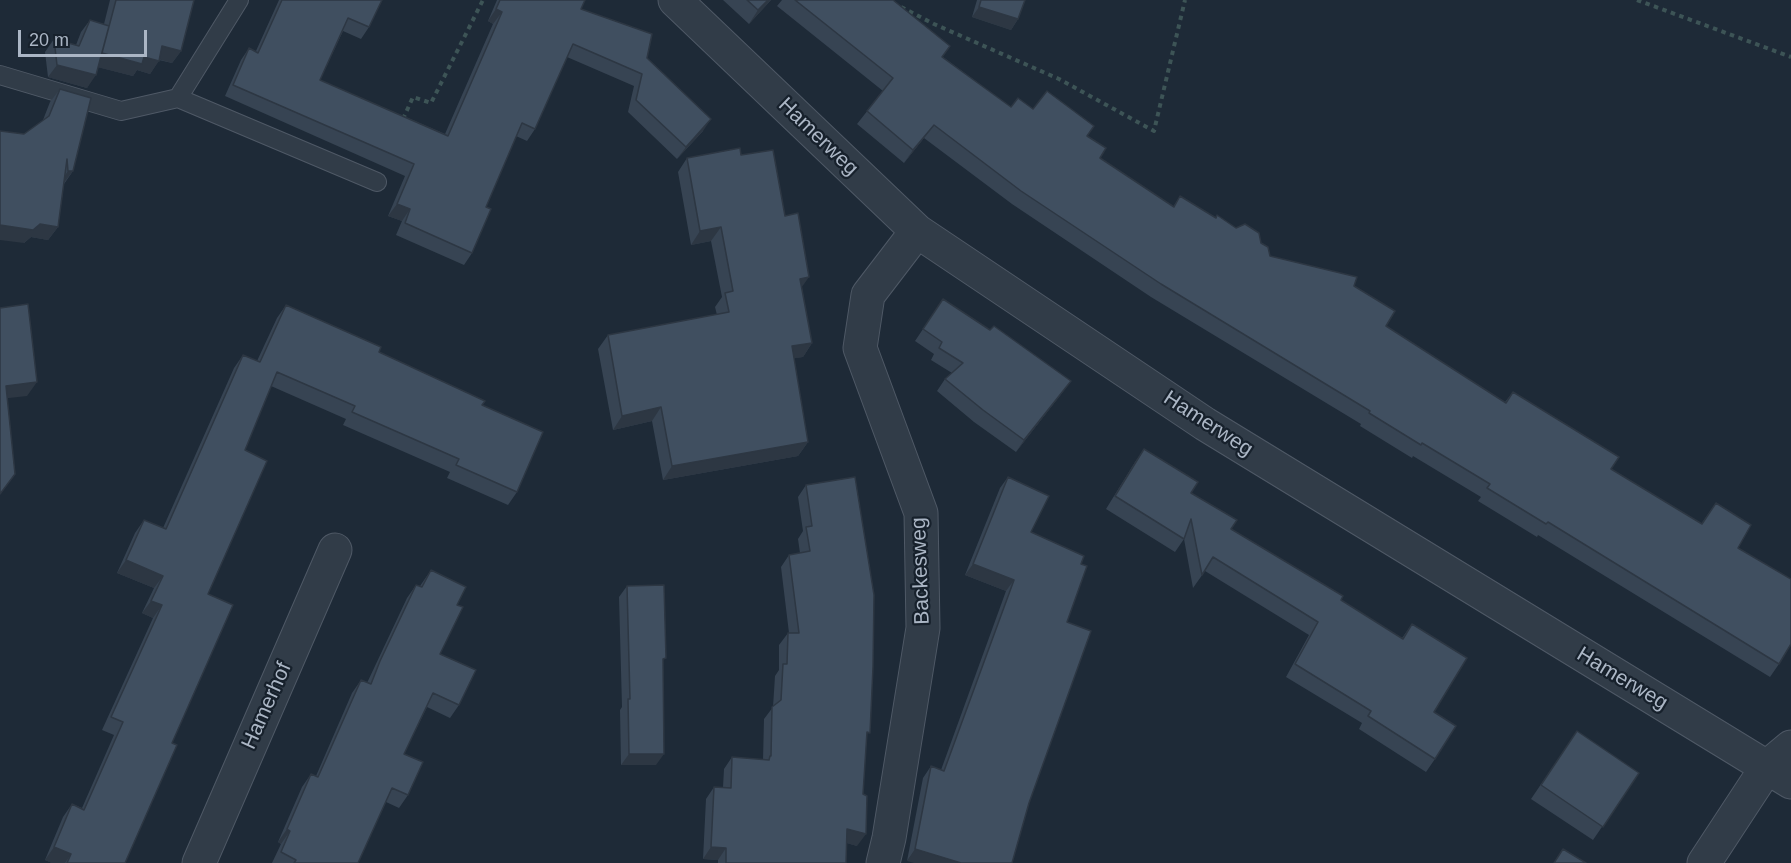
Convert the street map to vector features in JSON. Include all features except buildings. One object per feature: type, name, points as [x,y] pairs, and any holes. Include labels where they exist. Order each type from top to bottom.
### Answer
[{"type":"street","name":"Hamerweg","points":[[675,0],[916,231],[1205,424],[1783,765]]},
{"type":"street","name":"Backesweg","points":[[883,863],[924,628],[921,513],[860,348],[868,295],[916,231]]},
{"type":"street","name":"Hamerhof","points":[[199,863],[335,549]]},
{"type":"street","points":[[1704,863],[1783,765]]},
{"type":"lane","points":[[178,98],[239,0]]},
{"type":"lane","points":[[0,75],[121,111],[178,98],[377,182]]},
{"type":"path","points":[[377,182],[413,97],[431,103],[483,0]]},
{"type":"path","points":[[896,5],[1059,79],[1154,131],[1185,0]]},
{"type":"path","points":[[1637,0],[1791,57]]}]
